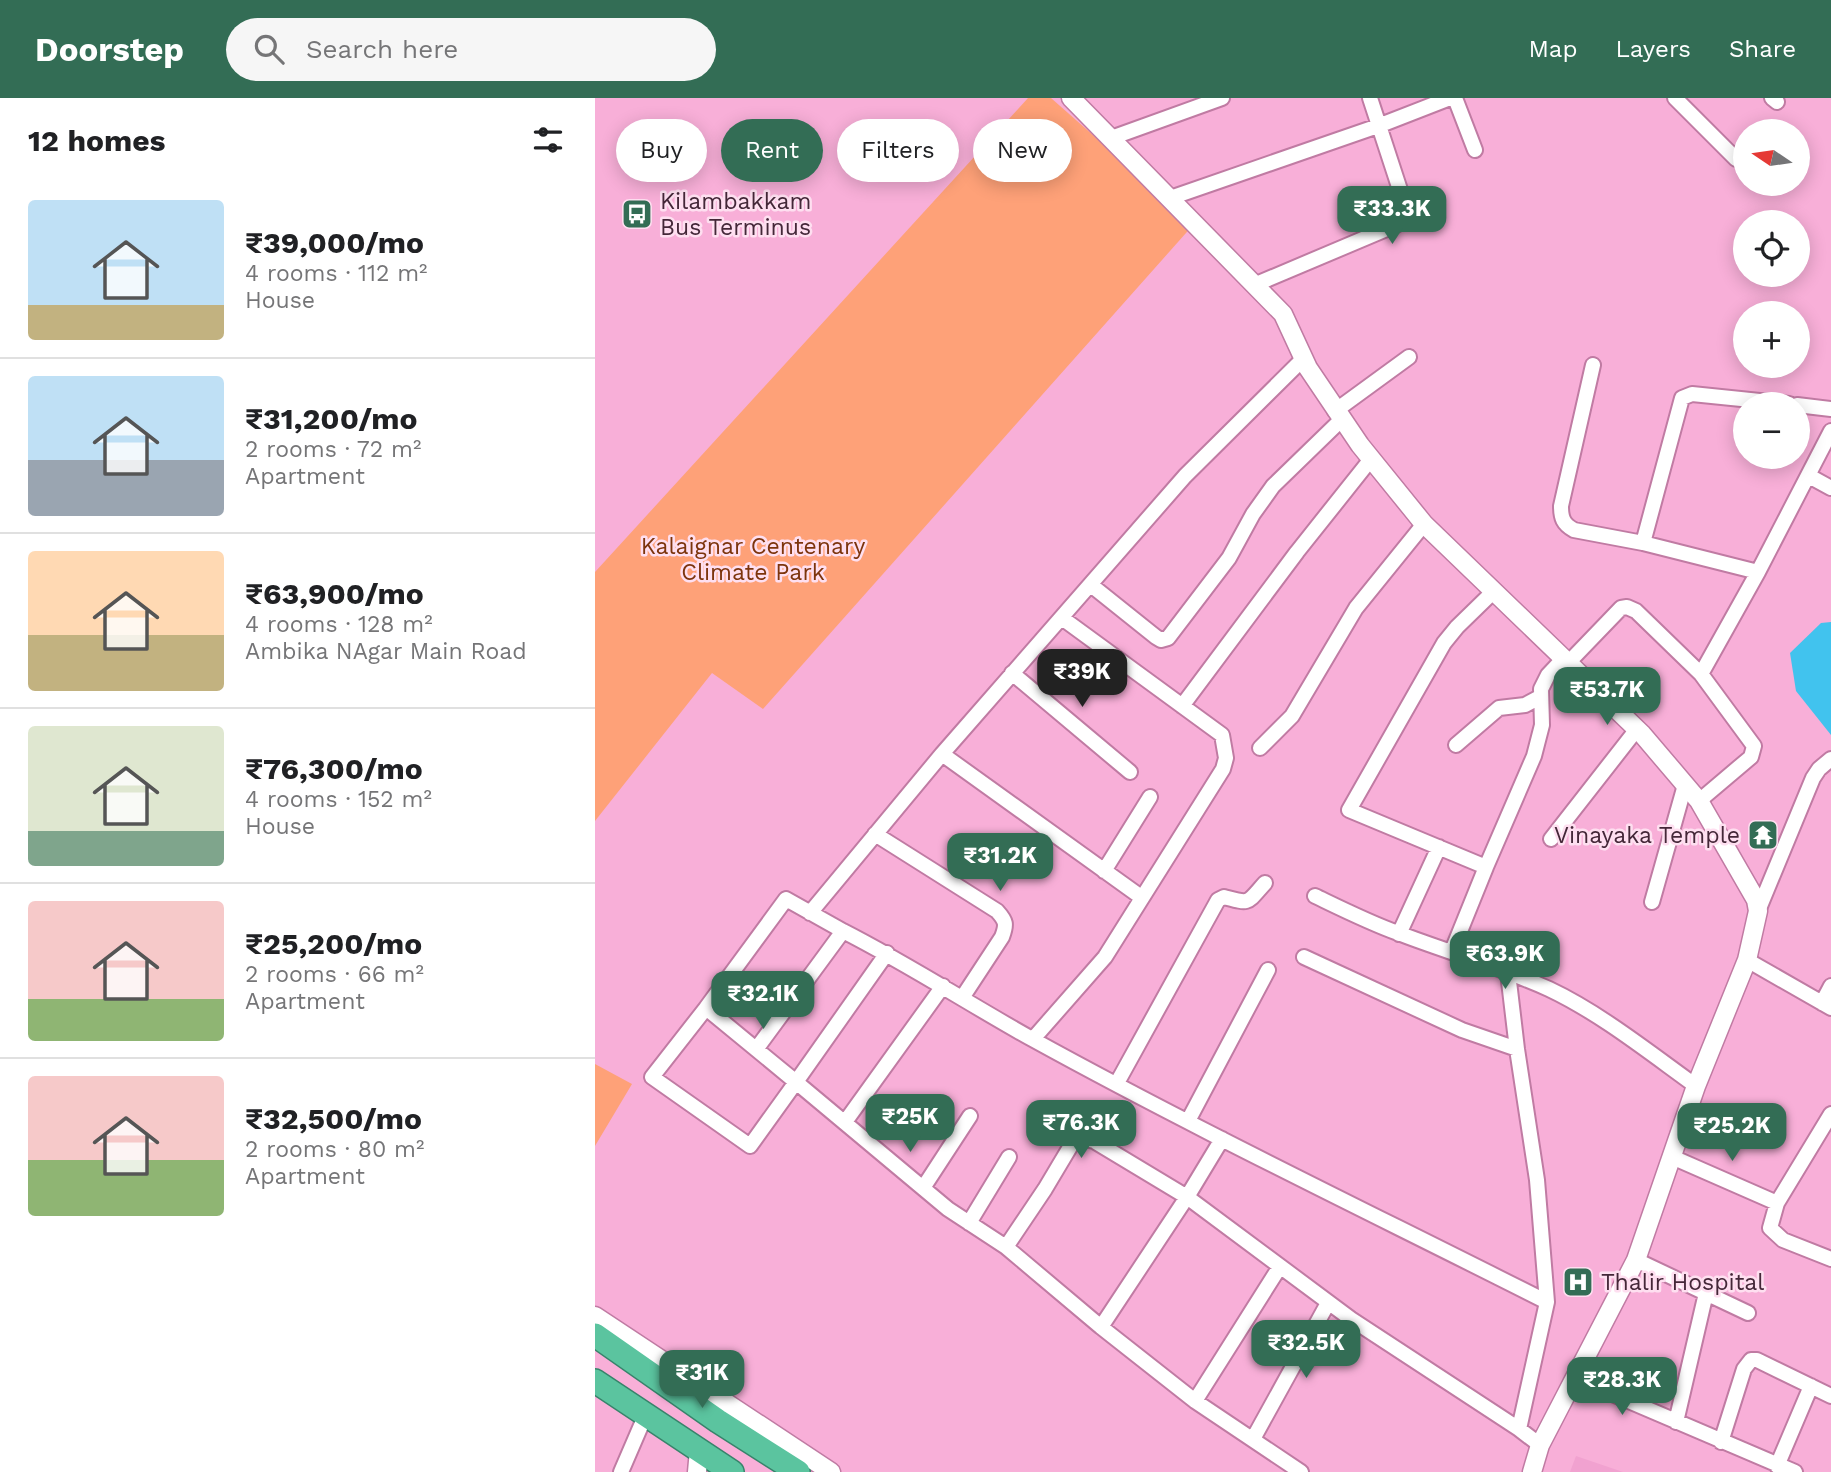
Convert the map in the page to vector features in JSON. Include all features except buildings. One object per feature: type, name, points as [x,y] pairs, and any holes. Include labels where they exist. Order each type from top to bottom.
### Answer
[{"type":"highway","points":[[595,1335],[719,1421],[799,1472]]},
{"type":"highway","points":[[595,1381],[646,1414],[698,1461],[732,1472]]},
{"type":"street","points":[[1071,98],[1283,314],[1303,359],[1338,415],[1424,524],[1637,729],[1685,785],[1699,802],[1756,900],[1758,911]]},
{"type":"street","points":[[1111,138],[1222,98]]},
{"type":"street","points":[[1254,285],[1396,225],[1402,217],[1402,196],[1370,98]]},
{"type":"street","points":[[1170,198],[1452,98],[1475,150]]},
{"type":"street","points":[[1675,98],[1733,156]]},
{"type":"street","points":[[1091,585],[1156,637],[1161,640],[1168,638],[1229,558],[1253,514],[1273,486],[1338,415],[1409,357]]},
{"type":"street","points":[[810,912],[942,754],[1185,476],[1303,359]]},
{"type":"street","points":[[1593,365],[1560,506],[1565,525],[1574,530],[1643,543],[1758,572]]},
{"type":"street","points":[[1643,543],[1680,404],[1686,395],[1692,394],[1733,398]]},
{"type":"street","points":[[1810,407],[1831,409]]},
{"type":"street","points":[[1701,674],[1758,572],[1831,431]]},
{"type":"street","points":[[1182,706],[1297,552],[1371,459]]},
{"type":"street","points":[[1809,476],[1831,488]]},
{"type":"street","points":[[1260,748],[1291,716],[1356,608],[1424,524]]},
{"type":"street","points":[[1486,867],[1349,810],[1444,643],[1495,591]]},
{"type":"street","points":[[1453,951],[1540,738],[1540,697],[1543,682],[1621,608],[1636,611],[1701,674],[1754,746],[1751,757],[1699,802]]},
{"type":"street","points":[[1033,1039],[1105,957],[1121,934],[1141,897],[1223,769],[1226,758],[1222,735],[1062,618]]},
{"type":"street","points":[[1012,673],[1130,772]]},
{"type":"street","points":[[1456,745],[1499,708],[1525,705],[1540,697]]},
{"type":"street","points":[[1551,839],[1637,729]]},
{"type":"street","points":[[942,754],[1141,897]]},
{"type":"street","points":[[1532,1472],[1540,1445],[1636,1260],[1696,1086],[1747,960],[1758,911],[1813,778],[1831,759]]},
{"type":"street","points":[[1652,902],[1685,785]]},
{"type":"street","points":[[1104,871],[1150,797]]},
{"type":"street","points":[[875,834],[997,911],[1005,920],[1006,927],[1002,937],[962,999]]},
{"type":"street","points":[[1399,934],[1439,847]]},
{"type":"street","points":[[1118,1083],[1218,900],[1224,897],[1243,903],[1265,883]]},
{"type":"street","points":[[1315,896],[1399,934],[1453,951],[1549,990],[1584,1009],[1696,1086]]},
{"type":"street","points":[[887,953],[750,1146],[652,1077],[786,899],[887,953],[1033,1039],[1222,1139],[1547,1302]]},
{"type":"street","points":[[757,1048],[843,931]]},
{"type":"street","points":[[1304,957],[1462,1030],[1517,1049]]},
{"type":"street","points":[[1747,960],[1826,1005],[1831,986]]},
{"type":"street","points":[[1188,1121],[1268,970]]},
{"type":"street","points":[[1508,973],[1537,1180],[1547,1302],[1519,1429]]},
{"type":"street","points":[[845,1122],[943,986]]},
{"type":"street","points":[[706,1008],[923,1188],[1006,1247],[1195,1401],[1301,1472]]},
{"type":"street","points":[[1831,1114],[1777,1203],[1770,1220],[1770,1228],[1783,1240],[1831,1259]]},
{"type":"street","points":[[923,1188],[970,1116]]},
{"type":"street","points":[[1006,1247],[1076,1137],[1094,1141],[1187,1198],[1328,1303],[1540,1445]]},
{"type":"street","points":[[1101,1327],[1187,1198],[1222,1139]]},
{"type":"street","points":[[969,1223],[1009,1157]]},
{"type":"street","points":[[1672,1157],[1777,1203]]},
{"type":"street","points":[[1636,1260],[1748,1312]]},
{"type":"street","points":[[1195,1401],[1279,1268]]},
{"type":"street","points":[[1676,1422],[1706,1293]]},
{"type":"street","points":[[1253,1440],[1328,1303]]},
{"type":"street","points":[[595,1316],[831,1472]]},
{"type":"street","points":[[1721,1442],[1747,1363],[1757,1360],[1831,1396]]},
{"type":"street","points":[[1575,1378],[1795,1472]]},
{"type":"street","points":[[1777,1466],[1811,1386]]},
{"type":"street","points":[[621,1472],[646,1414]]},
{"type":"shaded area","points":[[1576,1456],[1623,1472],[1570,1472]]},
{"type":"green space","name":"Kalaignar Centenary Climate Park","points":[[1028,98],[1051,98],[1194,224],[763,709],[712,673],[595,821],[595,572],[951,182],[959,182],[959,174],[973,158],[973,182],[1072,182],[1072,119],[1009,119]]},
{"type":"green space","points":[[595,1064],[632,1084],[595,1146]]},
{"type":"water","points":[[1831,622],[1831,735],[1796,691],[1790,653],[1821,623]]},
{"type":"place","name":"Kilambakkam Bus Terminus","points":[[637,214]]},
{"type":"place","name":"Vinayaka Temple","points":[[1763,835]]},
{"type":"place","name":"Thalir Hospital","points":[[1578,1282]]}]
